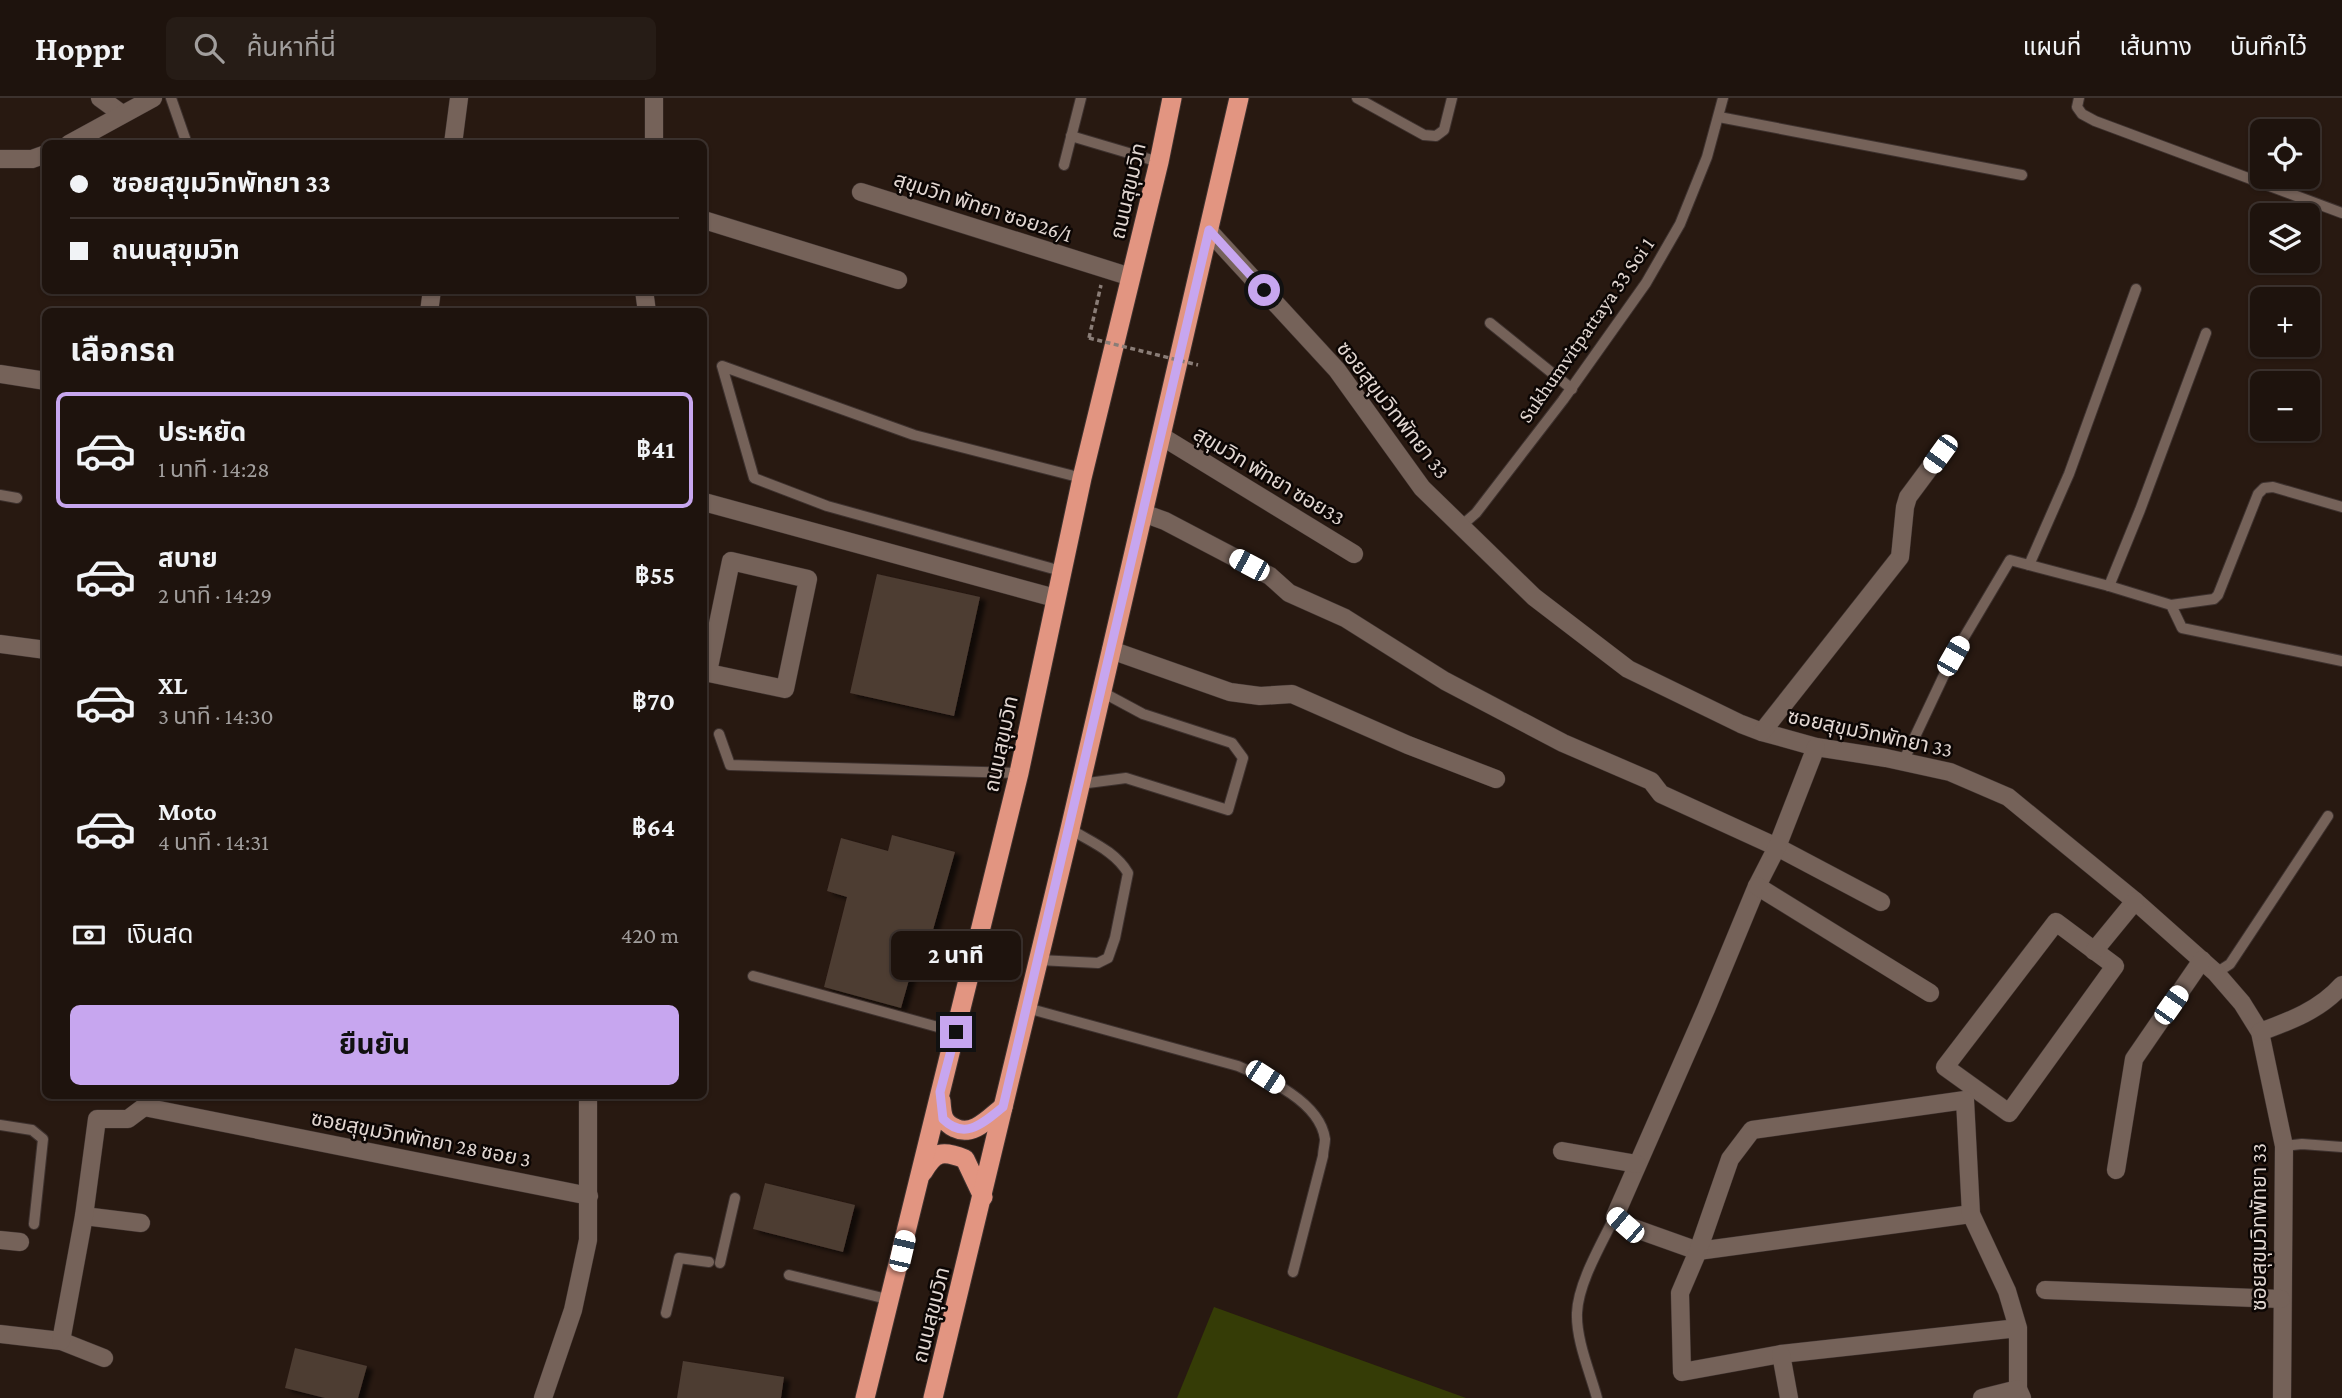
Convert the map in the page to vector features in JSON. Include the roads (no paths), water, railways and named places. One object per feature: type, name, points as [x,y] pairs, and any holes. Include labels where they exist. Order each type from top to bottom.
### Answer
[{"type":"highway","name":"ถนนสุขุมวิท","points":[[865,1398],[1019,773],[1082,478],[1172,98]]},
{"type":"highway","name":"ถนนสุขุมวิท","points":[[933,1398],[1070,829],[1239,98]]},
{"type":"highway","points":[[940,1092],[943,1119],[961,1131],[972,1130],[1003,1107]]},
{"type":"highway","points":[[919,1178],[931,1158],[941,1153],[952,1154],[965,1159],[982,1197]]},
{"type":"street","points":[[100,98],[122,114]]},
{"type":"street","points":[[76,140],[153,98]]},
{"type":"street","points":[[454,140],[459,98]]},
{"type":"street","points":[[654,98],[654,140]]},
{"type":"street","points":[[0,159],[32,159],[42,155]]},
{"type":"street","name":"สุขุมวิท พัทยา ซอย26/1","points":[[861,192],[1131,277]]},
{"type":"street","points":[[707,221],[898,280]]},
{"type":"street","name":"ซอยสุขุมวิทพัทยา 33","points":[[1209,230],[1337,370],[1422,488],[1534,597],[1628,669],[1762,732],[1816,747],[1950,772],[2008,797],[2135,901],[2216,974],[2242,1003],[2260,1032],[2284,1146],[2282,1398]]},
{"type":"street","points":[[0,374],[42,380]]},
{"type":"street","name":"สุขุมวิท พัทยา ซอย33","points":[[1161,436],[1354,554]]},
{"type":"street","points":[[1762,732],[1900,556],[1908,497],[1940,454]]},
{"type":"street","points":[[707,503],[1055,598]]},
{"type":"street","points":[[1143,513],[1166,521],[1270,576],[1289,593],[1345,618],[1445,681],[1563,743],[1651,781],[1661,794],[1777,847],[1881,902]]},
{"type":"street","points":[[707,668],[731,561],[808,579],[785,689],[707,672]]},
{"type":"street","points":[[0,644],[42,649]]},
{"type":"street","points":[[1111,650],[1230,692],[1259,696],[1292,694],[1408,745],[1496,779]]},
{"type":"street","points":[[1816,747],[1777,847],[1757,886],[1615,1216],[1625,1225],[1698,1251],[1971,1214]]},
{"type":"street","points":[[1757,886],[1930,993]]},
{"type":"street","points":[[2094,951],[2135,901]]},
{"type":"street","points":[[2056,922],[2094,951],[2115,966],[2009,1114],[1945,1067],[2056,922]]},
{"type":"street","points":[[2116,1170],[2134,1059],[2202,960]]},
{"type":"street","points":[[2260,1032],[2314,1009],[2329,1000],[2342,985]]},
{"type":"street","points":[[543,1398],[573,1310],[588,1241],[588,1099]]},
{"type":"street","points":[[1982,1398],[2020,1394],[2018,1328],[2007,1291],[1971,1214],[1965,1101],[1752,1130],[1730,1158],[1698,1251],[1680,1293],[1682,1372],[1781,1354],[2018,1328]]},
{"type":"street","name":"ซอยสุขุมวิทพัทยา 28 ซอย 3","points":[[61,1341],[84,1216],[97,1119],[128,1119],[139,1103],[589,1196]]},
{"type":"street","points":[[1562,1151],[1637,1164]]},
{"type":"street","points":[[84,1216],[141,1223]]},
{"type":"street","points":[[0,1240],[20,1242]]},
{"type":"street","points":[[2045,1290],[2281,1299]]},
{"type":"street","points":[[0,1334],[61,1341],[104,1358]]},
{"type":"street","points":[[1781,1354],[1789,1398]]},
{"type":"lane","points":[[171,98],[186,140]]},
{"type":"lane","points":[[1064,165],[1081,98]]},
{"type":"lane","points":[[1357,98],[1424,135],[1436,136],[1444,130],[1452,98]]},
{"type":"lane","name":"Sukhumvitpattaya 33 Soi 1","points":[[1461,526],[1476,513],[1572,389],[1646,284],[1680,225],[1707,157],[1723,98]]},
{"type":"lane","points":[[2079,98],[2077,107],[2082,114],[2095,121],[2342,214]]},
{"type":"lane","points":[[1719,117],[2022,175]]},
{"type":"lane","points":[[1072,136],[1159,162]]},
{"type":"lane","points":[[2029,565],[2069,474],[2136,289]]},
{"type":"lane","points":[[1490,323],[1572,389]]},
{"type":"lane","points":[[2109,586],[2206,333]]},
{"type":"lane","points":[[1061,571],[827,506],[754,478],[722,366],[914,435],[1082,478]]},
{"type":"lane","points":[[1903,762],[1953,656],[2010,560],[2109,586],[2171,606],[2207,600],[2218,595],[2258,494],[2264,488],[2273,487],[2342,507]]},
{"type":"lane","points":[[0,495],[18,498]]},
{"type":"lane","points":[[2171,606],[2182,628],[2342,661]]},
{"type":"lane","points":[[1080,784],[1126,778],[1228,810],[1244,758],[1232,743],[1143,714],[1102,692]]},
{"type":"lane","points":[[719,734],[730,765],[1019,773]]},
{"type":"lane","points":[[2216,974],[2230,964],[2328,816]]},
{"type":"lane","points":[[1039,960],[1098,963],[1108,958],[1115,938],[1128,873],[1112,853],[1070,829]]},
{"type":"lane","points":[[753,976],[956,1032]]},
{"type":"lane","points":[[1027,1008],[1238,1066],[1265,1077],[1309,1109],[1325,1139],[1293,1272]]},
{"type":"lane","points":[[0,1125],[32,1129],[43,1139],[34,1224]]},
{"type":"lane","points":[[2284,1146],[2302,1144],[2342,1147]]},
{"type":"lane","points":[[666,1313],[679,1258],[715,1263],[735,1198]]},
{"type":"lane","points":[[1597,1398],[1577,1313],[1582,1290],[1615,1216]]},
{"type":"lane","points":[[789,1275],[891,1300]]}]
